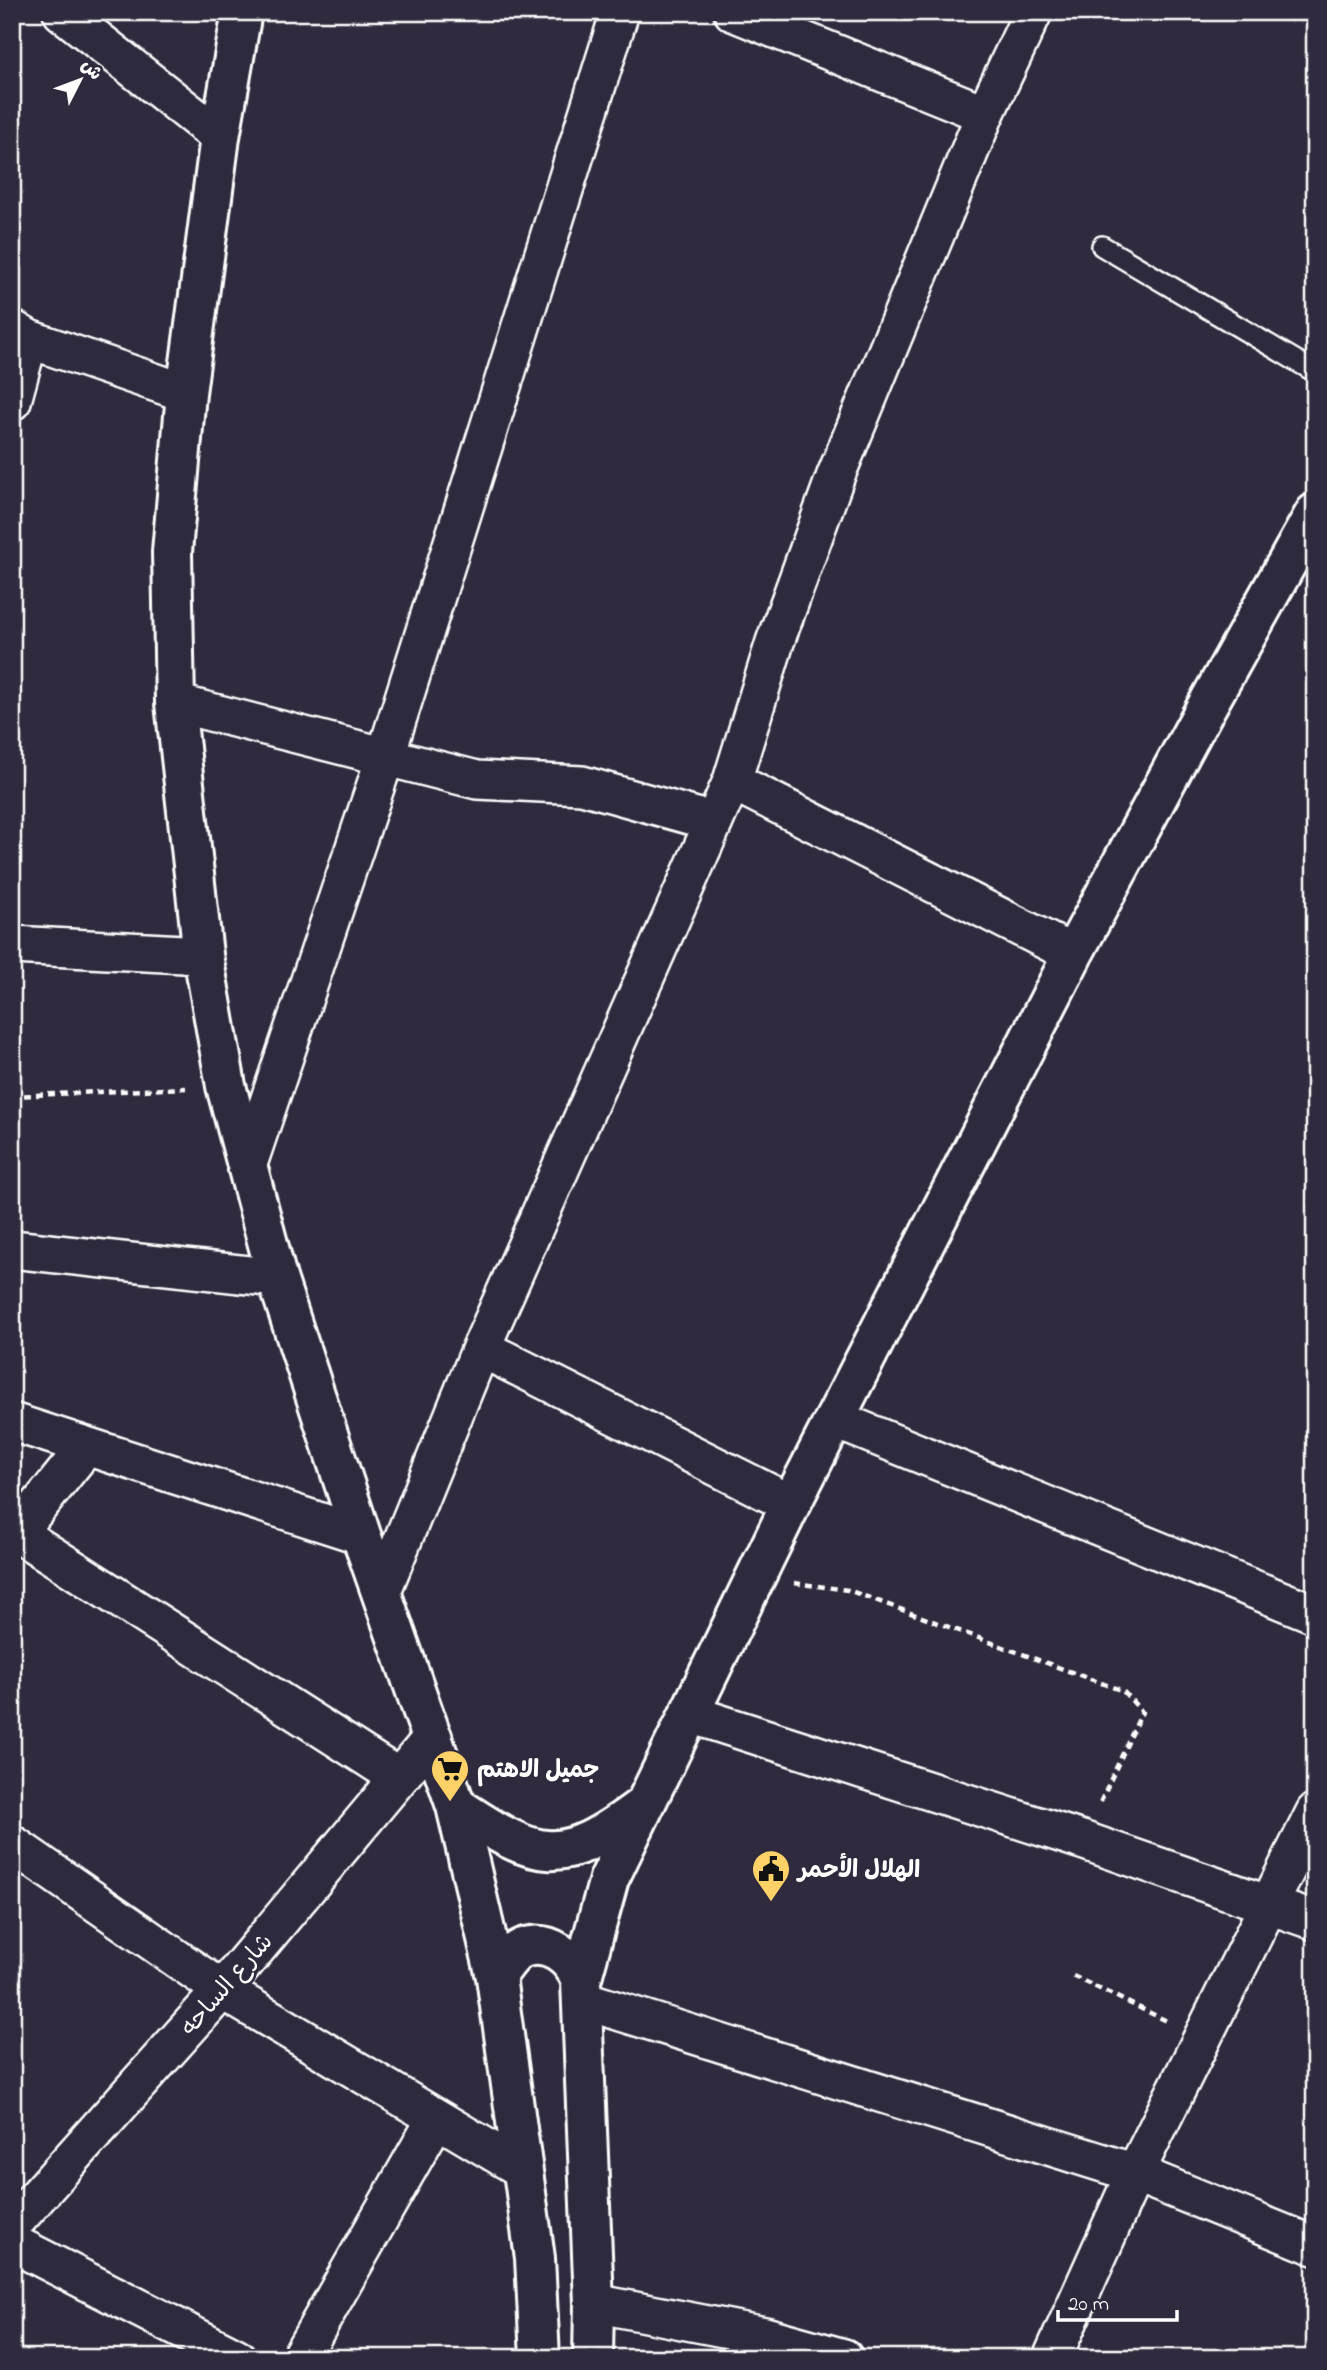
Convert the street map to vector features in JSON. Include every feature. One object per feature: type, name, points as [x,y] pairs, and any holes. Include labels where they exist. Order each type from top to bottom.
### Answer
[{"type":"street","points":[[62,12],[220,138]]},
{"type":"street","points":[[242,12],[220,138],[186,393],[172,552],[175,703],[203,955],[226,1086],[277,1278],[361,1535],[456,1806],[496,1977],[535,2259],[540,2358]]},
{"type":"street","points":[[248,1164],[385,758],[620,12]]},
{"type":"street","points":[[733,12],[985,114]]},
{"type":"street","points":[[382,1591],[481,1348],[732,781],[805,557],[985,114],[1033,12]]},
{"type":"street","points":[[12,401],[21,334],[186,393]]},
{"type":"street","points":[[582,1990],[609,1880],[791,1504],[1073,954],[1199,720],[1315,513]]},
{"type":"street","points":[[175,703],[477,780],[582,785],[714,822]]},
{"type":"street","points":[[732,781],[1073,954]]},
{"type":"street","points":[[12,945],[45,949],[203,955]]},
{"type":"street","points":[[12,1249],[277,1278]]},
{"type":"street","points":[[481,1348],[791,1504]]},
{"type":"street","points":[[834,1419],[1315,1615]]},
{"type":"street","points":[[12,1422],[361,1535]]},
{"type":"street","points":[[86,1447],[15,1535],[398,1777]]},
{"type":"street","points":[[690,1714],[1082,1840],[1315,1921]]},
{"type":"street","name":"شارع الساحه","points":[[12,2225],[222,1990],[433,1737]]},
{"type":"street","points":[[456,1806],[508,1838],[535,1849],[562,1851],[583,1845],[645,1805]]},
{"type":"street","points":[[1052,2358],[1135,2173],[1271,1905],[1315,1812]]},
{"type":"street","points":[[12,1844],[222,1990],[522,2169]]},
{"type":"street","points":[[496,1977],[510,1957],[523,1948],[543,1947],[561,1953],[576,1965],[582,1990],[594,2303],[593,2358]]},
{"type":"street","points":[[582,1990],[1135,2173],[1315,2246]]},
{"type":"street","points":[[300,2358],[436,2119]]},
{"type":"street","points":[[12,2243],[237,2358]]},
{"type":"street","points":[[594,2303],[765,2336],[844,2358]]},
{"type":"lane","points":[[1102,246],[1315,372]]},
{"type":"path","points":[[12,1096],[226,1086]]},
{"type":"path","points":[[755,1579],[848,1590],[1123,1691],[1142,1712],[1082,1840]]},
{"type":"path","points":[[1073,1976],[1204,2039]]},
{"type":"place","name":"جميل الاهتم","points":[[450,1803]]},
{"type":"place","name":"الهلال الأحمر","points":[[771,1903]]}]
